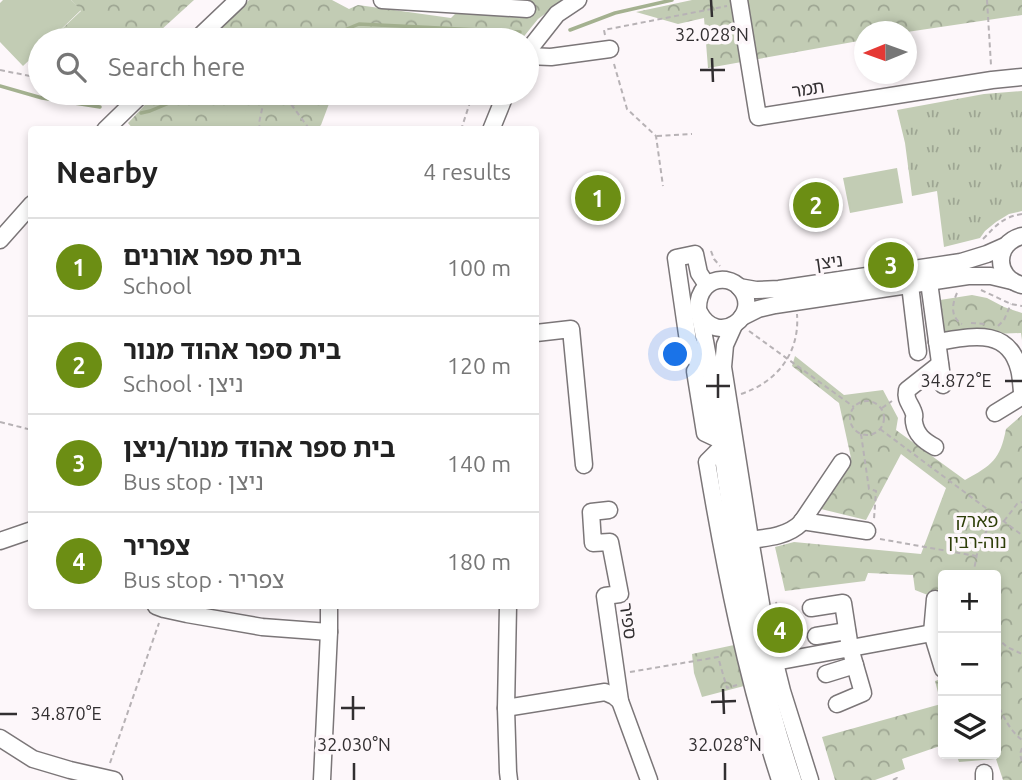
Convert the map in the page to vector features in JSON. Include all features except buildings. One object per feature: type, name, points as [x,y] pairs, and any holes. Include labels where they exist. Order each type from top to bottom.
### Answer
[{"type":"street","points":[[209,28],[238,0]]},
{"type":"street","points":[[382,0],[527,9]]},
{"type":"street","points":[[539,38],[557,14],[578,0]]},
{"type":"street","name":"תמר","points":[[740,1],[758,117],[1022,77]]},
{"type":"street","points":[[539,56],[551,57],[610,48]]},
{"type":"street","points":[[109,126],[131,105]]},
{"type":"street","points":[[493,126],[501,105]]},
{"type":"street","points":[[0,240],[6,221],[28,207]]},
{"type":"street","name":"ניצן","points":[[739,287],[756,290],[779,289],[961,262],[987,254],[1022,236]]},
{"type":"street","points":[[1005,246],[1001,255],[1004,274],[1017,283]]},
{"type":"street","points":[[700,350],[698,301],[704,281],[697,267],[703,253]]},
{"type":"street","points":[[703,253],[676,258],[680,285],[700,350],[743,541],[792,727],[810,780]]},
{"type":"street","name":"ניצן","points":[[741,323],[758,309],[775,305],[929,282],[979,275],[1017,283]]},
{"type":"street","points":[[680,285],[726,280],[739,287],[746,302],[741,323],[725,345],[723,368],[736,397],[743,541],[754,642],[793,780]]},
{"type":"street","points":[[929,282],[943,385]]},
{"type":"street","points":[[910,285],[918,352]]},
{"type":"street","points":[[699,312],[712,326],[721,328],[741,323]]},
{"type":"street","points":[[539,333],[571,329],[584,465]]},
{"type":"street","points":[[937,342],[987,337],[1004,344],[1013,354],[1019,368],[1021,397],[995,413]]},
{"type":"street","points":[[935,447],[918,435],[906,393],[940,364]]},
{"type":"street","points":[[721,444],[707,461],[719,535],[758,710],[780,780]]},
{"type":"street","points":[[743,541],[794,530],[842,463]]},
{"type":"street","name":"ספיר","points":[[609,510],[591,512],[593,543],[610,541],[620,594],[605,596],[620,701],[649,780]]},
{"type":"street","points":[[802,522],[871,531]]},
{"type":"street","points":[[0,541],[28,531]]},
{"type":"street","points":[[935,599],[932,633],[938,653]]},
{"type":"street","points":[[811,608],[843,603],[850,648],[863,693],[836,704]]},
{"type":"street","points":[[170,609],[262,627],[329,632]]},
{"type":"street","points":[[322,780],[329,609]]},
{"type":"street","points":[[507,777],[508,609]]},
{"type":"street","points":[[816,636],[847,631]]},
{"type":"street","points":[[775,662],[932,633]]},
{"type":"street","points":[[826,674],[855,664]]},
{"type":"street","points":[[506,708],[605,692],[620,701]]},
{"type":"street","points":[[0,738],[33,759],[110,779]]},
{"type":"path","points":[[987,0],[992,80]]},
{"type":"path","points":[[663,186],[656,136],[627,109],[604,30],[740,1]]},
{"type":"path","points":[[0,70],[28,76]]},
{"type":"path","points":[[259,126],[262,105]]},
{"type":"path","points":[[292,105],[306,124]]},
{"type":"path","points":[[462,126],[469,105]]},
{"type":"path","points":[[656,136],[692,134]]},
{"type":"path","points":[[982,240],[1005,219],[1022,214]]},
{"type":"path","points":[[703,253],[727,271]]},
{"type":"path","points":[[979,290],[1010,304],[1022,306]]},
{"type":"path","points":[[957,292],[953,302],[955,318],[963,324],[975,322],[990,326]]},
{"type":"path","points":[[997,326],[1004,320],[1010,304]]},
{"type":"path","points":[[736,397],[754,390],[772,378],[788,359],[794,346],[797,314],[800,314]]},
{"type":"path","points":[[741,323],[854,407]]},
{"type":"path","points":[[868,400],[878,404],[884,413],[880,429],[870,435],[853,429],[850,412],[854,407],[868,400]]},
{"type":"path","points":[[0,422],[28,429]]},
{"type":"path","points":[[880,429],[1022,536]]},
{"type":"path","points":[[861,434],[869,489],[876,491],[871,531],[976,556]]},
{"type":"path","points":[[1004,521],[1017,504],[1022,502]]},
{"type":"path","points":[[974,570],[978,548],[994,515]]},
{"type":"path","points":[[774,595],[779,621]]},
{"type":"path","points":[[110,779],[159,609]]},
{"type":"path","points":[[1002,643],[1022,653]]},
{"type":"path","points":[[616,675],[718,657],[727,688]]},
{"type":"path","points":[[1001,711],[1022,740]]},
{"type":"path","points":[[1022,748],[1022,762]]},
{"type":"path","points":[[892,780],[898,780]]},
{"type":"green space","points":[[3,0],[71,0],[81,10],[62,28],[28,28],[28,61],[23,66],[0,42],[0,3]]},
{"type":"green space","points":[[71,0],[194,0],[163,28],[63,28],[81,11]]},
{"type":"green space","points":[[249,0],[332,0],[349,9],[358,5],[451,18],[469,0],[564,0],[538,19],[531,28],[220,28]]},
{"type":"green space","points":[[692,0],[1022,0],[1022,15],[917,31],[917,21],[854,21],[854,42],[708,68],[704,18],[678,24],[636,12]]},
{"type":"green space","points":[[96,7],[119,28],[76,28]]},
{"type":"green space","points":[[1022,91],[1022,211],[1009,214],[996,222],[980,238],[944,247],[937,191],[912,196],[905,143],[897,110],[984,94]]},
{"type":"green space","points":[[145,105],[328,105],[320,126],[131,126],[128,123]]},
{"type":"green space","points":[[228,105],[246,105],[244,126],[226,125]]},
{"type":"green space","points":[[897,168],[903,203],[850,213],[843,178]]},
{"type":"green space","points":[[972,295],[987,298],[1022,313],[1022,340],[1021,333],[944,336],[940,300]]},
{"type":"green space","name":"פארק נוה-רבין","points":[[795,356],[844,395],[883,390],[898,418],[896,430],[965,480],[982,470],[998,455],[1006,429],[1022,415],[1022,780],[1003,780],[996,759],[1001,759],[1001,570],[938,570],[938,599],[915,590],[913,575],[868,573],[865,581],[785,591],[775,547],[794,542],[921,554],[946,488],[901,454],[866,520],[821,509],[851,458],[839,403],[792,366]]},
{"type":"green space","points":[[734,645],[744,686],[702,697],[694,673],[692,654]]},
{"type":"green space","points":[[938,705],[938,747],[902,759],[905,769],[875,780],[835,780],[822,737]]},
{"type":"green space","name":"פארק נוה-רבין","points":[[958,759],[996,759],[959,762]]},
{"type":"waterway","points":[[570,30],[615,13],[672,0]]},
{"type":"waterway","points":[[349,28],[359,24],[440,28]]},
{"type":"waterway","points":[[0,86],[28,94]]},
{"type":"waterway","points":[[87,105],[100,107]]},
{"type":"waterway","points":[[141,113],[164,105]]},
{"type":"place","name":"בית ספר אורנים","points":[[598,198]]},
{"type":"place","name":"בית ספר אהוד מנור","points":[[816,205]]},
{"type":"place","name":"בית ספר אהוד מנור/ניצן","points":[[891,265]]},
{"type":"place","name":"צפריר","points":[[780,630]]}]
